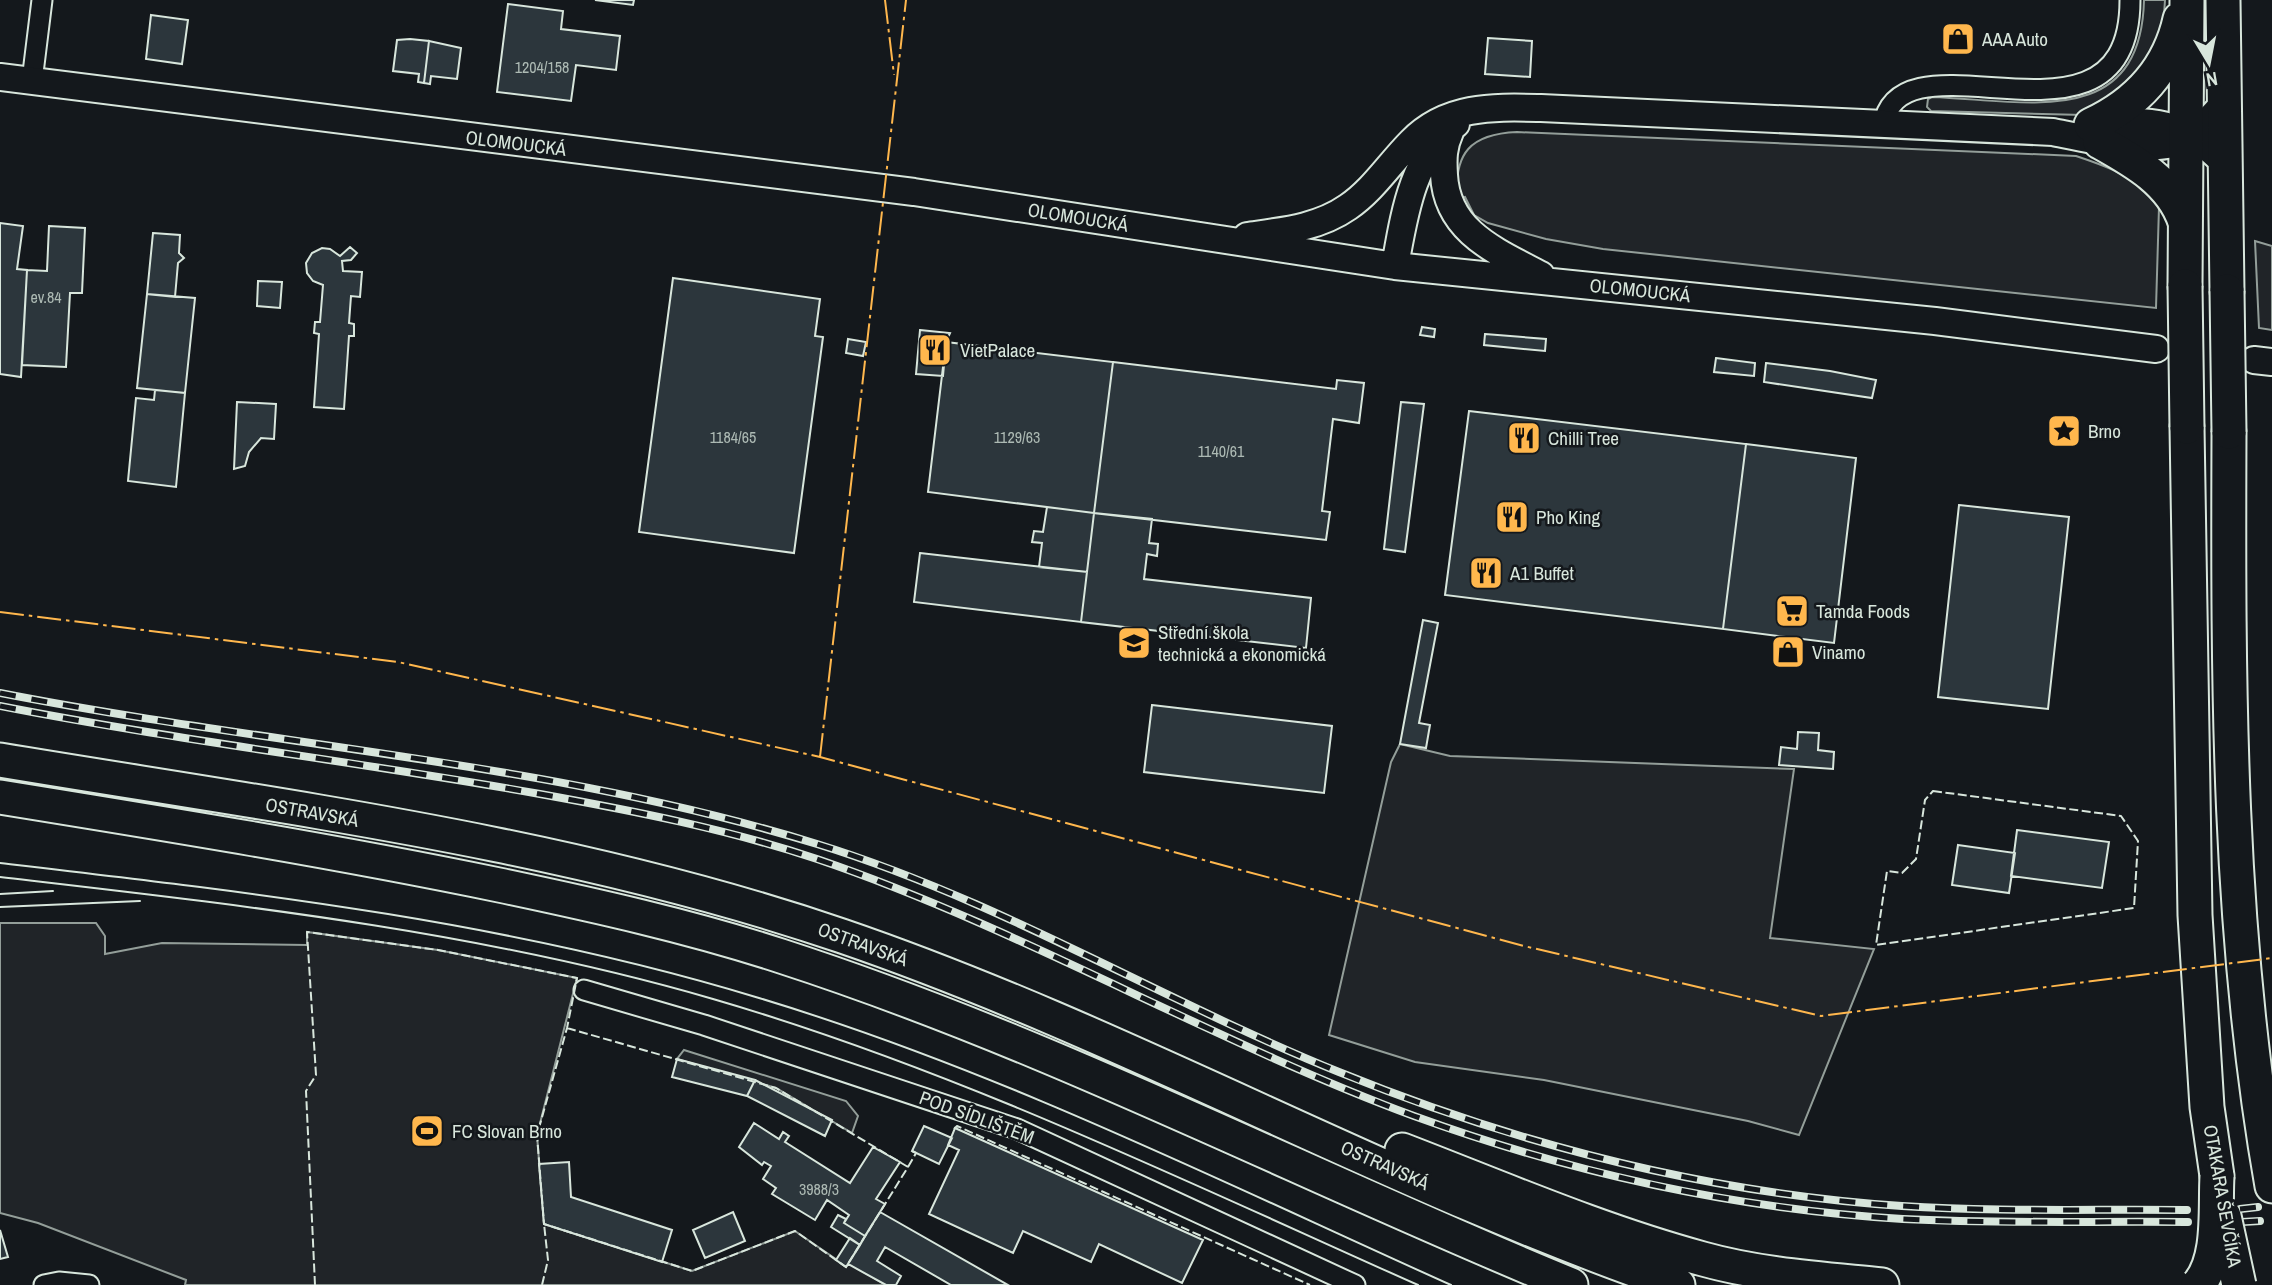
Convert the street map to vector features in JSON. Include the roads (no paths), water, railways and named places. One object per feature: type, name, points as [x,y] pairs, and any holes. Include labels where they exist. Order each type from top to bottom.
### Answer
[{"type":"highway","points":[[2185,222],[2182,210],[2163,185],[2096,133],[2129,104],[2160,68],[2178,28],[2186,0]]},
{"type":"highway","name":"OTAKARA ŠEVČÍKA","points":[[2186,0],[2185,286],[2195,915],[2207,1107],[2217,1176],[2239,1285]]},
{"type":"highway","points":[[2223,0],[2228,432],[2238,903],[2259,1111],[2272,1186]]},
{"type":"highway","name":"OSTRAVSKÁ","points":[[0,760],[471,840],[681,888],[788,918],[882,950],[1162,1066],[1537,1232],[1678,1285]]},
{"type":"highway","name":"OSTRAVSKÁ","points":[[0,797],[350,856],[580,902],[776,954],[932,1009],[1571,1285]]},
{"type":"highway","points":[[1162,1066],[1308,1113],[1595,1225],[1704,1260],[1808,1278],[1882,1285]]},
{"type":"highway","points":[[1269,1153],[1322,1189],[1520,1285]]},
{"type":"highway","points":[[2198,1285],[2209,1266],[2212,1251],[2217,1176]]},
{"type":"main road","name":"OLOMOUCKÁ","points":[[0,77],[914,192],[1107,220],[1217,241],[1395,266],[1921,319],[2156,349]]},
{"type":"main road","points":[[2187,136],[2211,118],[2224,103]]},
{"type":"main road","points":[[1395,266],[1404,216],[1421,169],[1438,139],[1453,126],[1477,113],[1509,108]]},
{"type":"main road","points":[[1217,241],[1298,228],[1334,215],[1356,201],[1428,127],[1473,109],[1509,108],[2096,133],[2162,122],[2208,146],[2226,165]]},
{"type":"main road","points":[[1453,126],[1444,144],[1443,158],[1444,182],[1453,213],[1486,244],[1552,281]]},
{"type":"street","points":[[32,80],[42,0]]},
{"type":"street","points":[[1883,126],[1888,106],[1895,98],[1915,88],[2044,90],[2084,83],[2110,65],[2122,48],[2127,36],[2130,0]]},
{"type":"street","name":"POD SÍDLIŠTĚM","points":[[584,990],[704,1025],[1017,1129],[1355,1285]]},
{"type":"street","points":[[44,1285],[59,1282],[89,1285]]},
{"type":"tram line","points":[[0,863],[383,913],[572,949],[759,998],[936,1059],[1110,1130],[1451,1285]]},
{"type":"tram line","points":[[0,877],[270,910],[448,938],[625,975],[713,999],[804,1027],[982,1094],[1158,1168],[1418,1285]]},
{"type":"tram line","points":[[0,894],[53,891]]},
{"type":"tram line","points":[[0,907],[140,901]]},
{"type":"railway","points":[[0,693],[513,774],[616,793],[717,816],[817,844],[951,893],[1339,1072],[1475,1122],[1615,1162],[1757,1190],[1829,1200],[2008,1210],[2187,1210]]},
{"type":"railway","points":[[0,706],[540,794],[680,822],[783,848],[893,887],[969,918],[1264,1054],[1414,1116],[1533,1155],[1594,1171],[1717,1197],[1841,1214],[1975,1221],[2188,1222]]},
{"type":"railway","points":[[2240,1209],[2258,1207]]},
{"type":"railway","points":[[2242,1222],[2260,1221]]},
{"type":"place","name":"AAA Auto","points":[[1958,39]]},
{"type":"place","name":"VietPalace","points":[[935,350]]},
{"type":"place","name":"Brno","points":[[2064,431]]},
{"type":"place","name":"Chilli Tree","points":[[1524,438]]},
{"type":"place","name":"Pho King","points":[[1512,517]]},
{"type":"place","name":"A1 Buffet","points":[[1486,573]]},
{"type":"place","name":"Tamda Foods","points":[[1792,611]]},
{"type":"place","name":"Střední škola technická a ekonomická","points":[[1134,643]]},
{"type":"place","name":"Vinamo","points":[[1788,652]]},
{"type":"place","name":"FC Slovan Brno","points":[[427,1131]]}]
